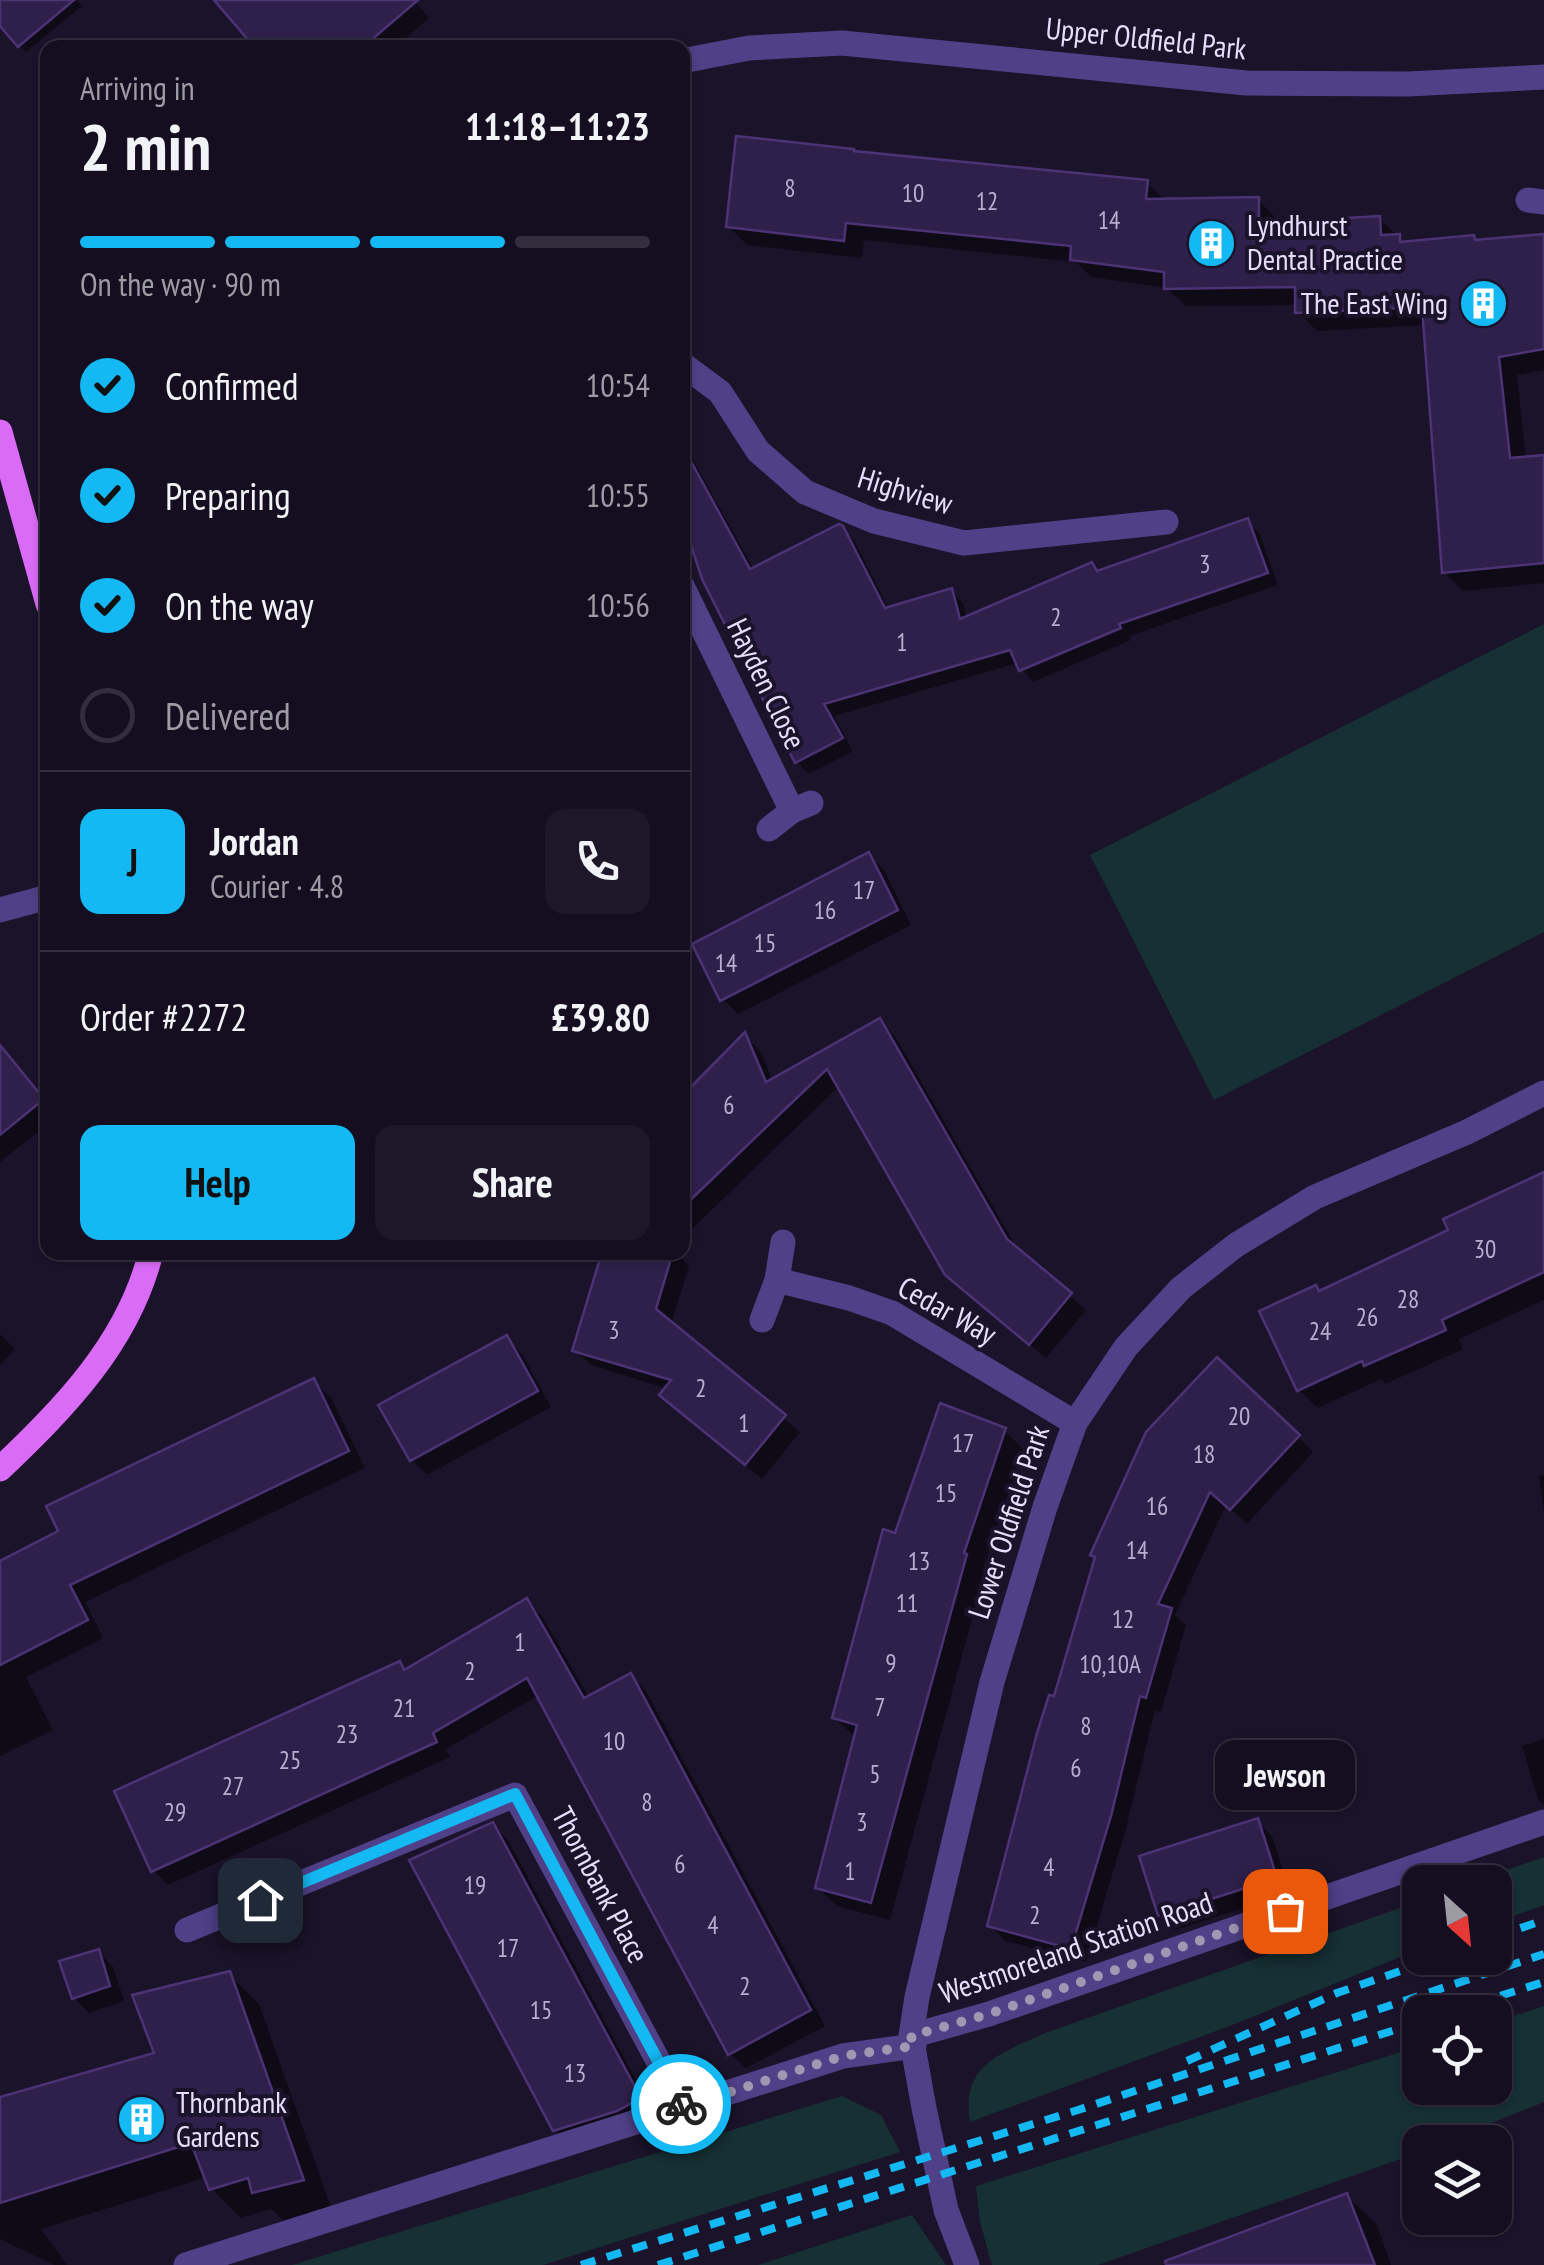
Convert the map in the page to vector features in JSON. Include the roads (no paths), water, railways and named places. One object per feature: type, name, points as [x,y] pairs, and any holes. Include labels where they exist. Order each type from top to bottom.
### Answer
[{"type":"main road","points":[[0,432],[40,575]]},
{"type":"main road","points":[[0,1468],[90,1377],[125,1322],[147,1260]]},
{"type":"street","name":"Upper Oldfield Park","points":[[690,59],[749,48],[842,42],[1246,83],[1408,84],[1544,78]]},
{"type":"street","name":"Highview","points":[[690,370],[720,392],[758,450],[805,492],[874,521],[964,543],[1166,522]]},
{"type":"street","name":"Hayden Close","points":[[690,601],[801,807],[769,829]]},
{"type":"street","points":[[0,910],[40,899]]},
{"type":"street","name":"Lower Oldfield Park","points":[[912,2041],[917,1997],[992,1682],[1044,1506],[1074,1424],[1126,1347],[1180,1288],[1236,1244],[1315,1198],[1466,1132],[1544,1092]]},
{"type":"street","points":[[762,1320],[778,1280],[783,1242]]},
{"type":"street","name":"Cedar Way","points":[[778,1280],[892,1313],[1074,1424]]},
{"type":"street","name":"Thornbank Place","points":[[187,1930],[515,1794],[683,2107]]},
{"type":"street","name":"Westmoreland Station Road","points":[[912,2041],[1544,1822]]},
{"type":"street","points":[[186,2265],[843,2056],[912,2041],[946,2210],[968,2265]]},
{"type":"railway","points":[[1512,1931],[1544,1920]]},
{"type":"railway","points":[[581,2265],[1078,2110],[1544,1954]]},
{"type":"railway","points":[[1187,2061],[1337,1993],[1402,1970]]},
{"type":"railway","points":[[1503,1995],[1544,1982]]},
{"type":"railway","points":[[658,2265],[1402,2028]]},
{"type":"place","name":"Lyndhurst Dental Practice","points":[[1212,243]]},
{"type":"place","name":"The East Wing","points":[[1483,304]]},
{"type":"place","name":"Jewson","points":[[1285,1911]]},
{"type":"place","name":"Thornbank Gardens","points":[[141,2120]]}]
